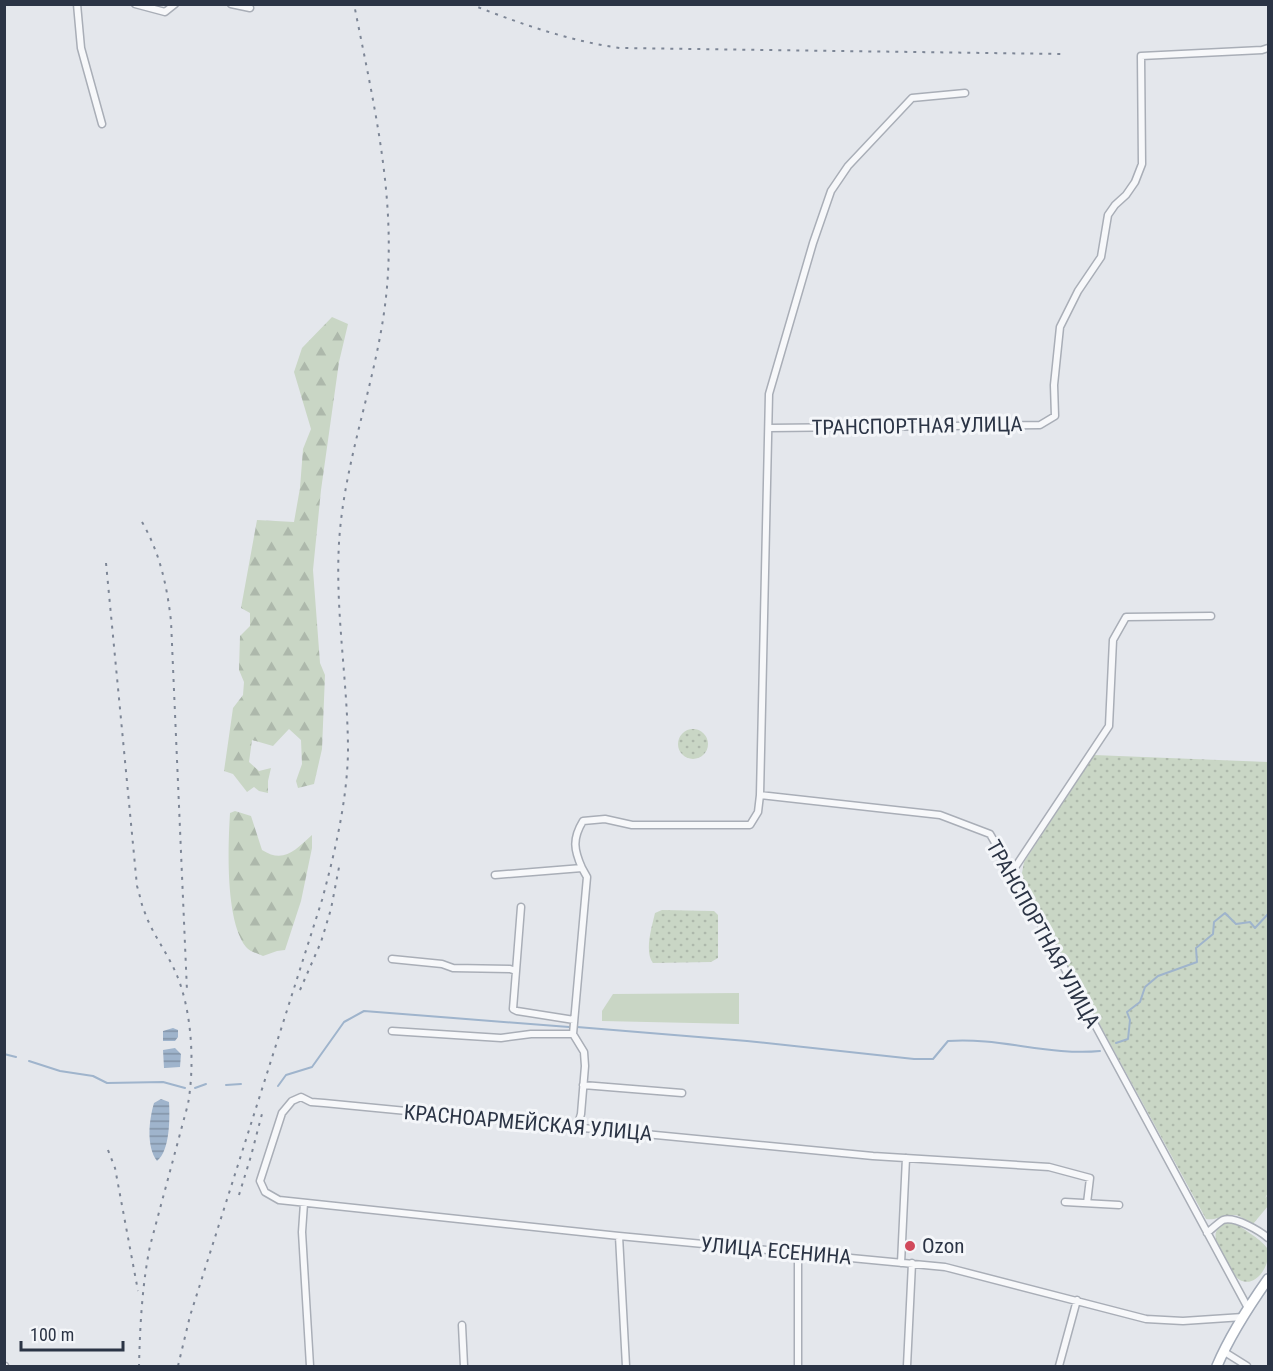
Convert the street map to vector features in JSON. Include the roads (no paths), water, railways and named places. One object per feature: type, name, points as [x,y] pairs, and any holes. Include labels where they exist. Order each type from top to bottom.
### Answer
[{"type":"main road","points":[[1217,1366],[1248,1308],[1269,1279]]},
{"type":"street","points":[[77,4],[81,48],[102,124]]},
{"type":"street","points":[[135,4],[165,12],[175,4]]},
{"type":"street","points":[[231,4],[250,8]]},
{"type":"street","name":"ТРАНСПОРТНАЯ УЛИЦА","points":[[769,428],[1040,425],[1055,416],[1054,385],[1060,327],[1078,291],[1101,257],[1108,215],[1135,182],[1142,164],[1141,56],[1269,48]]},
{"type":"street","points":[[577,1127],[585,1066],[584,1052],[573,1034],[587,877],[575,853],[577,831],[583,821],[605,819],[632,825],[750,825],[758,812],[769,394],[813,243],[831,191],[848,166],[912,98],[965,93]]},
{"type":"street","points":[[1012,872],[1109,726],[1113,640],[1126,617],[1211,616]]},
{"type":"street","name":"ТРАНСПОРТНАЯ УЛИЦА","points":[[760,795],[940,815],[990,834],[1248,1308]]},
{"type":"street","points":[[495,875],[582,868]]},
{"type":"street","points":[[521,907],[513,1009],[574,1020]]},
{"type":"street","points":[[392,959],[442,964],[453,968],[516,971]]},
{"type":"street","points":[[392,1031],[501,1038],[531,1034],[573,1034]]},
{"type":"street","points":[[583,1085],[682,1093]]},
{"type":"street","name":"КРАСНОАРМЕЙСКАЯ УЛИЦА","points":[[304,1203],[279,1200],[265,1192],[260,1181],[282,1113],[292,1101],[301,1097],[311,1102],[698,1140],[906,1158],[1049,1167],[1090,1178],[1087,1203]]},
{"type":"street","points":[[902,1263],[906,1158]]},
{"type":"street","points":[[1065,1202],[1119,1205]]},
{"type":"street","points":[[304,1203],[302,1232],[310,1366]]},
{"type":"street","name":"УЛИЦА ЕСЕНИНА","points":[[304,1203],[945,1267],[1146,1319],[1183,1321],[1243,1317]]},
{"type":"street","points":[[1207,1233],[1223,1221],[1232,1220],[1259,1231],[1269,1238]]},
{"type":"street","points":[[620,1236],[626,1366]]},
{"type":"street","points":[[798,1253],[798,1366]]},
{"type":"street","points":[[907,1366],[912,1263]]},
{"type":"street","points":[[1059,1366],[1077,1300]]},
{"type":"street","points":[[462,1325],[464,1366]]},
{"type":"street","points":[[1223,1351],[1247,1366]]},
{"type":"water","points":[[173,1028],[178,1030],[178,1037],[175,1041],[163,1041],[163,1031]]},
{"type":"water","points":[[175,1048],[181,1054],[180,1067],[164,1068],[163,1050]]},
{"type":"water","points":[[161,1099],[169,1102],[169,1125],[167,1142],[157,1161],[151,1148],[150,1125],[154,1103]]},
{"type":"waterway","points":[[1116,1043],[1128,1039],[1130,1020],[1127,1012],[1140,1002],[1145,987],[1158,976],[1197,962],[1196,948],[1213,934],[1214,922],[1225,913],[1236,924],[1250,922],[1255,928],[1268,914]]},
{"type":"waterway","points":[[278,1086],[286,1075],[312,1067],[344,1022],[364,1011],[569,1027]]},
{"type":"waterway","points":[[577,1027],[747,1041],[914,1059],[933,1059],[948,1041],[967,1040],[1062,1051],[1100,1051]]},
{"type":"waterway","points":[[4,1054],[16,1057]]},
{"type":"waterway","points":[[29,1061],[60,1071],[93,1076],[107,1083],[163,1082],[185,1088]]},
{"type":"waterway","points":[[195,1088],[206,1084]]},
{"type":"waterway","points":[[226,1085],[241,1084]]},
{"type":"railway","points":[[178,1366],[190,1316],[322,900],[343,808],[348,752],[339,595],[339,543],[347,481],[382,328],[389,260],[386,186],[369,77],[354,4]]},
{"type":"railway","points":[[470,4],[544,30],[582,41],[620,48],[1061,54]]},
{"type":"railway","points":[[142,522],[154,546],[162,570],[171,621],[187,991]]},
{"type":"railway","points":[[106,563],[137,886],[148,920],[181,986],[191,1036],[188,1104],[147,1261],[139,1366]]},
{"type":"railway","points":[[300,990],[321,942],[331,909],[340,862]]},
{"type":"railway","points":[[239,1195],[263,1110]]},
{"type":"railway","points":[[108,1150],[115,1168],[138,1291]]},
{"type":"place","name":"Ozon","points":[[910,1246]]}]
